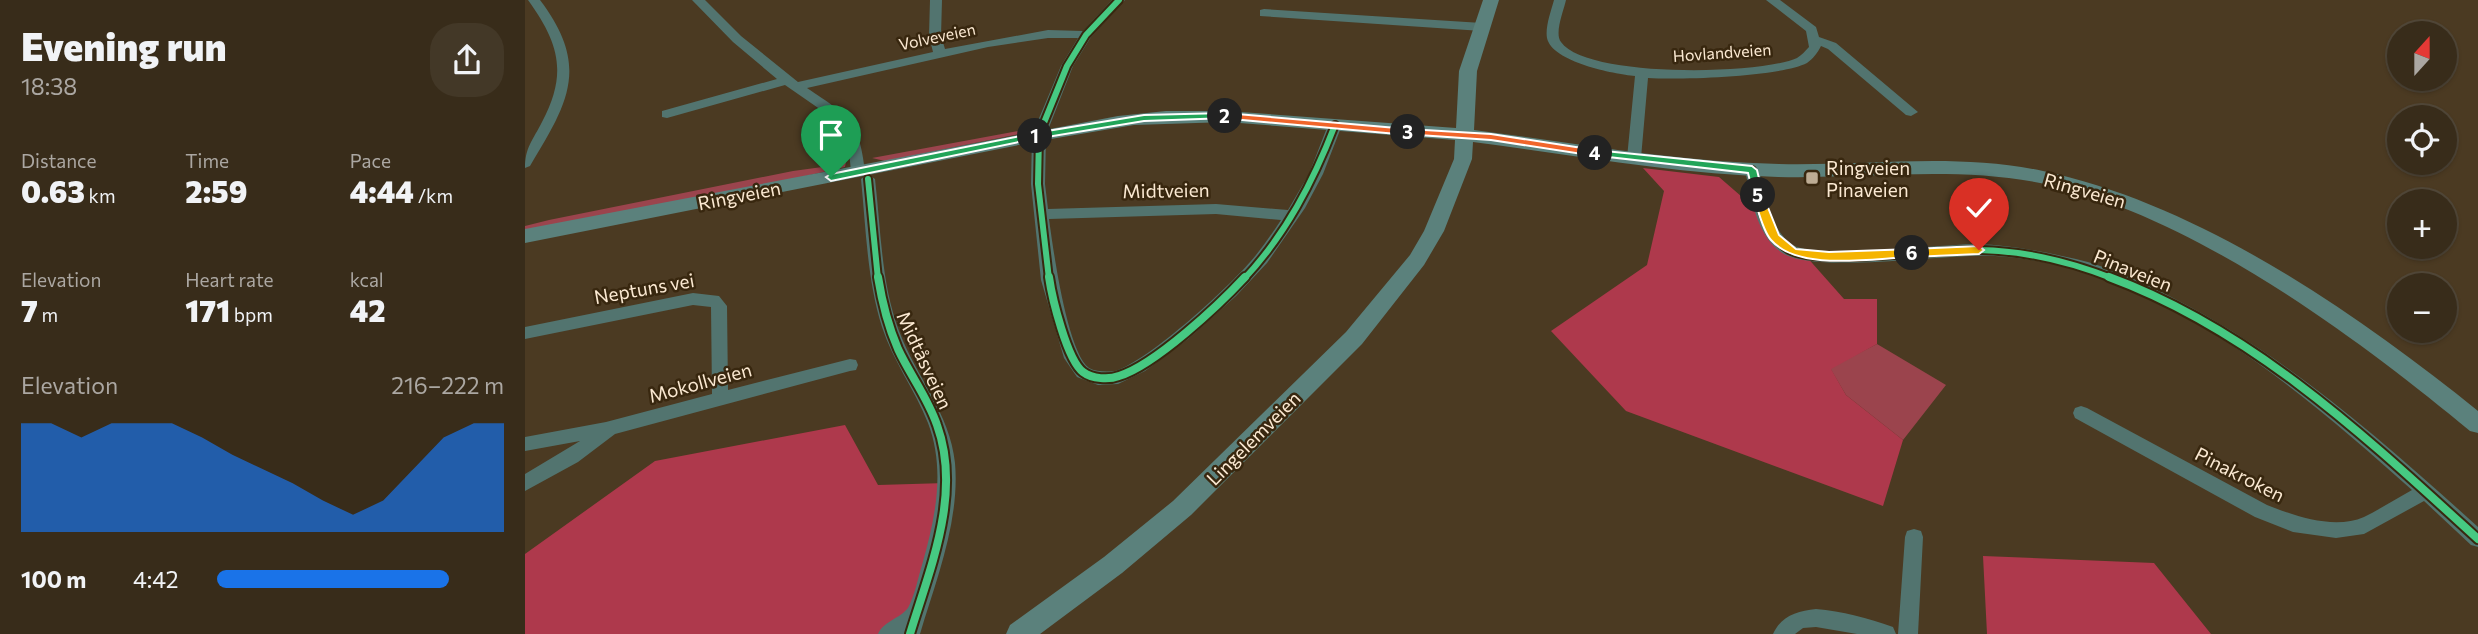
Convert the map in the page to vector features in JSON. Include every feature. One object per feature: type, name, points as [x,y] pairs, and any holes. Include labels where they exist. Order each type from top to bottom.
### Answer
[{"type":"main road","name":"Lingelemveien","points":[[1019,634],[1113,565],[1182,508],[1311,381],[1379,310],[1405,277],[1426,246],[1464,159],[1461,138],[1468,71],[1491,0]]},
{"type":"main road","name":"Ringveien","points":[[525,236],[863,175],[1039,135],[1168,117],[1227,116],[1335,125],[1752,170],[1813,172],[1974,168],[2033,175],[2114,197],[2182,225],[2252,264],[2367,341],[2478,424]]},
{"type":"street","points":[[525,163],[529,150],[559,101],[563,89],[564,56],[558,31],[534,0]]},
{"type":"street","name":"Midtåsveien","points":[[698,0],[737,39],[842,118],[855,142],[863,175],[881,302],[898,350],[931,406],[941,433],[946,463],[945,501],[912,625],[888,634]]},
{"type":"street","points":[[936,0],[935,36],[939,52]]},
{"type":"street","points":[[1119,0],[1086,35],[1055,92],[1039,135],[1038,184],[1049,280],[1072,358],[1083,372],[1098,379],[1118,377],[1139,366],[1182,335],[1231,292],[1262,259],[1292,216],[1316,174],[1335,125]]},
{"type":"street","name":"Hovlandveien","points":[[1560,0],[1552,35],[1555,44],[1577,57],[1642,74],[1788,64],[1809,56],[1815,47],[1815,40]]},
{"type":"street","points":[[1772,0],[1803,21],[1812,30],[1815,40],[1832,46],[1911,111]]},
{"type":"street","points":[[1264,13],[1482,27]]},
{"type":"street","name":"Volveveien","points":[[667,114],[793,83],[939,52],[1038,35],[1086,35]]},
{"type":"street","points":[[1634,158],[1642,74]]},
{"type":"street","name":"Pinaveien","points":[[1752,170],[1767,225],[1782,246],[1793,252],[1829,256],[1948,251],[2012,252],[2052,258],[2096,270],[2156,293],[2256,354],[2357,432],[2478,539]]},
{"type":"street","name":"Midtveien","points":[[1041,214],[1216,209],[1292,216]]},
{"type":"street","name":"Neptuns vei","points":[[525,332],[693,299],[714,300],[719,306],[720,398]]},
{"type":"street","name":"Mokollveien","points":[[525,483],[572,457],[610,429],[850,365]]},
{"type":"street","name":"Pinakroken","points":[[2081,413],[2261,511],[2293,524],[2336,530],[2364,526],[2425,491]]},
{"type":"street","points":[[525,444],[610,429]]},
{"type":"street","points":[[1908,634],[1914,537]]},
{"type":"street","points":[[1783,634],[1793,623],[1803,619],[1826,617],[1886,634]]},
{"type":"shaded area","points":[[1029,129],[1019,134],[885,161],[872,158]]},
{"type":"shaded area","points":[[848,152],[845,167],[632,216],[525,233],[525,226],[549,220],[793,171],[837,165],[835,156]]},
{"type":"shaded area","points":[[1643,168],[1719,177],[1764,216],[1768,225],[1805,255],[1844,299],[1877,299],[1877,344],[1831,369],[1846,395],[1903,440],[1883,506],[1626,411],[1551,331],[1647,265],[1664,191]]},
{"type":"shaded area","points":[[1877,344],[1946,385],[1903,440],[1846,395],[1830,368]]},
{"type":"shaded area","points":[[845,425],[878,485],[946,483],[910,634],[525,634],[525,554],[655,461]]},
{"type":"shaded area","points":[[1983,556],[2154,563],[2211,634],[1987,634]]},
{"type":"cycle path","points":[[1119,0],[1086,35],[1067,66],[1039,135],[1038,184],[1049,280],[1072,358],[1083,372],[1098,378],[1118,377],[1139,366],[1182,335],[1231,292],[1262,259],[1300,204],[1316,174],[1335,125]]},
{"type":"cycle path","points":[[1752,170],[1761,208],[1772,233],[1780,243],[1803,255],[1834,257],[1996,250],[2080,266],[2143,289],[2205,321],[2265,360],[2377,448],[2478,539]]},
{"type":"cycle path","points":[[868,179],[878,275],[885,313],[898,348],[938,426],[946,463],[947,483],[941,527],[910,634]]},
{"type":"place","name":"Ringveien Pinaveien","points":[[1812,178]]},
{"type":"route","points":[[831,177],[1117,122],[1144,118],[1227,116],[1491,137],[1634,158],[1752,170],[1767,225],[1782,246],[1793,252],[1829,256],[1979,250]]}]
